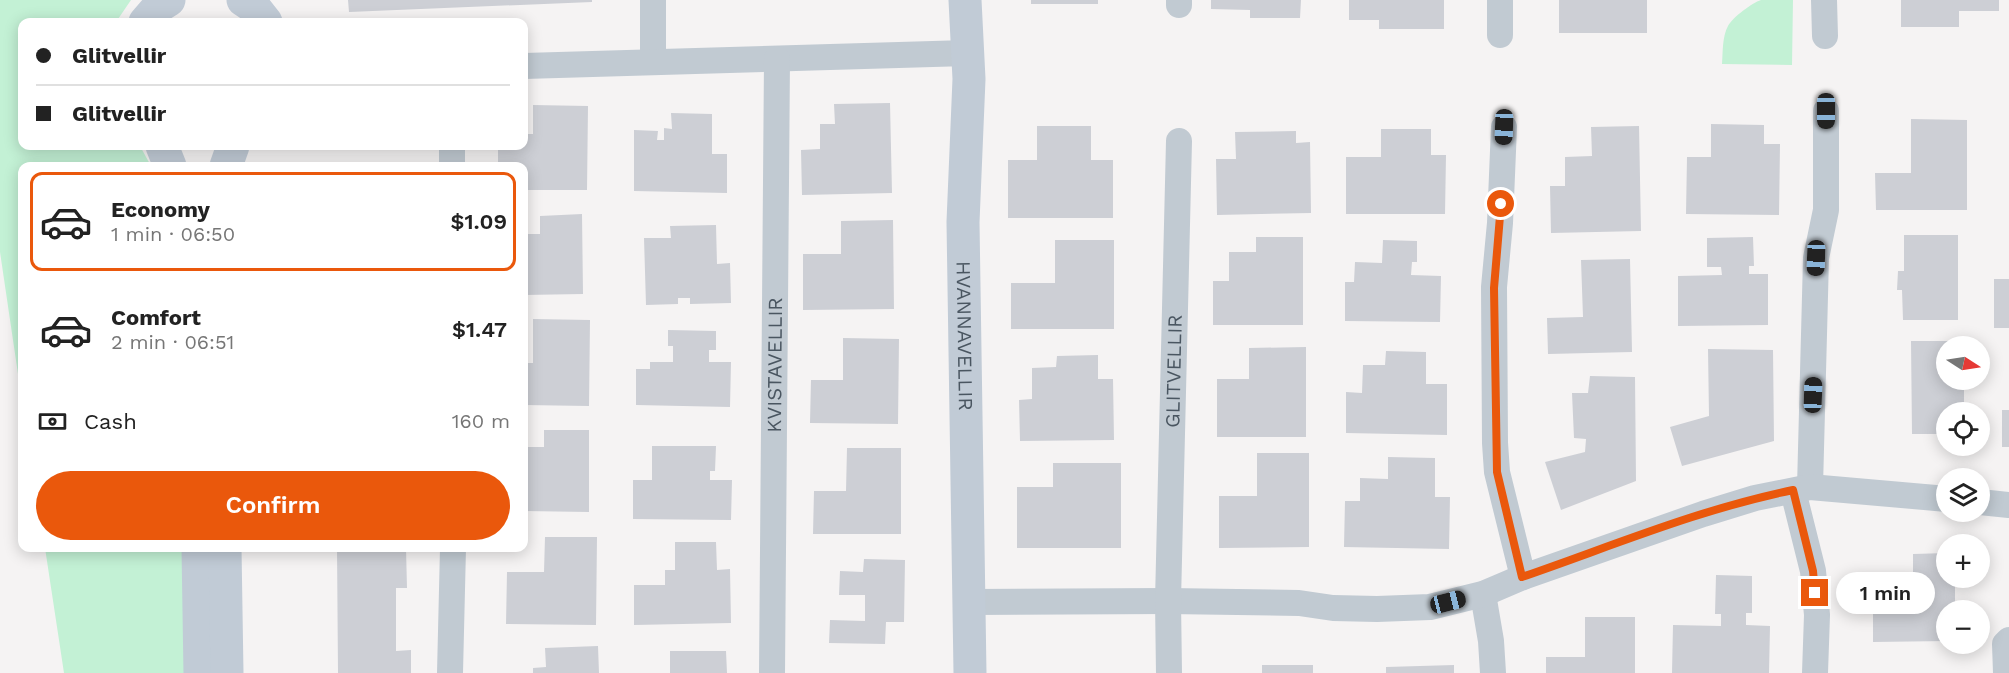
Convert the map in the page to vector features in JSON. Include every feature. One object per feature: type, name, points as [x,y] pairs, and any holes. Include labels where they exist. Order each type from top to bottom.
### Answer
[{"type":"street","points":[[653,0],[653,62]]},
{"type":"street","name":"HVANNAVELLIR","points":[[965,0],[969,79],[963,222],[970,673]]},
{"type":"street","points":[[1500,0],[1500,35]]},
{"type":"street","points":[[1824,0],[1825,36]]},
{"type":"street","points":[[528,66],[967,53]]},
{"type":"street","name":"KVISTAVELLIR","points":[[772,673],[777,59]]},
{"type":"street","points":[[1815,673],[1817,615],[1802,489],[1816,258],[1826,210],[1826,111]]},
{"type":"street","points":[[1504,127],[1500,223],[1494,288],[1495,443],[1497,472],[1522,577]]},
{"type":"street","name":"GLITVELLIR","points":[[1169,673],[1168,601],[1179,141]]},
{"type":"street","points":[[970,603],[1168,601],[1299,603],[1333,608],[1430,607],[1483,594],[1522,577],[1755,498],[1802,489],[1936,498]]},
{"type":"street","points":[[1990,503],[2009,505]]},
{"type":"street","points":[[198,552],[200,673]]},
{"type":"street","points":[[225,552],[227,673]]},
{"type":"street","points":[[450,673],[453,552]]},
{"type":"street","points":[[1483,594],[1491,641],[1493,673]]},
{"type":"street","points":[[2006,673],[2006,644],[2009,640]]},
{"type":"green space","points":[[0,0],[131,0],[119,18],[18,18],[18,150],[142,150],[149,162],[18,162],[18,374],[0,252]]},
{"type":"green space","points":[[1761,0],[1793,0],[1792,65],[1722,64],[1728,26],[1743,11]]},
{"type":"green space","points":[[46,552],[187,552],[188,673],[64,673]]},
{"type":"building","points":[[348,0],[592,0],[592,2],[349,12]]},
{"type":"building","points":[[1031,0],[1098,0],[1098,4],[1031,4]]},
{"type":"building","points":[[1211,0],[1301,0],[1300,18],[1250,18],[1250,10],[1211,9]]},
{"type":"building","points":[[1349,0],[1444,0],[1444,29],[1379,29],[1379,20],[1349,20]]},
{"type":"building","points":[[1559,0],[1647,0],[1647,33],[1559,33]]},
{"type":"building","points":[[1901,0],[1999,0],[1999,11],[1959,11],[1959,27],[1901,27]]},
{"type":"building","points":[[890,103],[892,193],[802,195],[801,150],[820,149],[820,124],[835,124],[834,104]]},
{"type":"building","points":[[533,105],[588,106],[587,190],[528,190],[528,162],[498,162],[498,150],[528,150],[528,134],[533,134]]},
{"type":"building","points":[[671,113],[712,114],[712,154],[727,154],[727,193],[634,191],[634,130],[658,131],[657,140],[664,140],[664,128],[672,129]]},
{"type":"building","points":[[1911,119],[1967,120],[1967,210],[1876,210],[1875,173],[1911,173]]},
{"type":"building","points":[[1711,124],[1764,125],[1764,144],[1780,144],[1779,215],[1686,214],[1687,157],[1711,157]]},
{"type":"building","points":[[1037,126],[1091,126],[1091,160],[1113,160],[1113,218],[1008,218],[1008,160],[1037,160]]},
{"type":"building","points":[[1639,126],[1641,231],[1551,233],[1550,186],[1565,186],[1565,157],[1592,156],[1591,127]]},
{"type":"building","points":[[1381,129],[1431,129],[1431,155],[1446,155],[1445,214],[1346,214],[1346,157],[1381,157]]},
{"type":"building","points":[[1296,131],[1296,143],[1310,142],[1311,213],[1217,215],[1216,159],[1236,159],[1235,132]]},
{"type":"building","points":[[582,214],[583,294],[528,295],[528,234],[540,234],[540,216]]},
{"type":"building","points":[[893,220],[894,309],[803,310],[803,254],[841,254],[841,221]]},
{"type":"building","points":[[716,225],[717,264],[730,263],[731,303],[690,304],[690,298],[678,298],[678,304],[646,305],[644,238],[671,238],[670,226]]},
{"type":"building","points":[[1904,235],[1958,235],[1958,320],[1903,320],[1902,290],[1897,290],[1898,271],[1904,271]]},
{"type":"building","points":[[1256,237],[1303,237],[1303,325],[1213,325],[1213,281],[1229,281],[1229,252],[1256,252]]},
{"type":"building","points":[[1753,237],[1754,266],[1749,266],[1749,274],[1768,274],[1768,325],[1678,326],[1678,276],[1722,275],[1721,267],[1707,267],[1707,238]]},
{"type":"building","points":[[1055,240],[1114,240],[1114,329],[1011,329],[1011,283],[1055,283]]},
{"type":"building","points":[[1383,240],[1417,241],[1417,262],[1412,262],[1411,275],[1441,276],[1440,322],[1345,321],[1345,282],[1354,282],[1355,262],[1382,263]]},
{"type":"building","points":[[1630,259],[1632,352],[1548,354],[1547,318],[1583,317],[1581,260]]},
{"type":"building","points":[[1994,279],[2009,279],[2009,328],[1994,328]]},
{"type":"building","points":[[533,319],[590,320],[589,406],[528,405],[528,363],[533,363]]},
{"type":"building","points":[[668,330],[716,331],[716,350],[709,350],[709,362],[731,362],[730,407],[636,405],[636,369],[650,369],[650,362],[673,362],[673,346],[668,346]]},
{"type":"building","points":[[843,338],[899,339],[898,424],[810,423],[811,380],[843,380]]},
{"type":"building","points":[[1911,341],[1936,341],[1936,390],[1964,390],[1964,402],[1936,402],[1936,434],[1912,434]]},
{"type":"building","points":[[1306,347],[1306,437],[1217,437],[1217,379],[1249,379],[1249,348]]},
{"type":"building","points":[[1708,349],[1773,350],[1774,441],[1682,466],[1670,427],[1709,416]]},
{"type":"building","points":[[1386,351],[1426,352],[1426,384],[1447,384],[1447,435],[1346,433],[1346,392],[1362,393],[1363,365],[1385,365]]},
{"type":"building","points":[[1098,355],[1098,379],[1113,379],[1114,440],[1020,441],[1019,400],[1032,399],[1032,368],[1056,367],[1057,356]]},
{"type":"building","points":[[1590,376],[1635,377],[1636,481],[1561,510],[1545,462],[1585,452],[1586,439],[1574,438],[1572,393],[1588,393]]},
{"type":"building","points":[[2002,410],[2009,410],[2009,447],[2002,447]]},
{"type":"building","points":[[544,430],[589,430],[589,512],[528,511],[528,447],[544,447]]},
{"type":"building","points":[[652,446],[716,446],[715,471],[710,471],[710,480],[732,480],[731,520],[633,519],[633,480],[652,480]]},
{"type":"building","points":[[847,448],[901,448],[901,534],[813,534],[814,491],[846,491]]},
{"type":"building","points":[[1257,453],[1309,453],[1309,547],[1219,548],[1219,496],[1257,496]]},
{"type":"building","points":[[1388,457],[1435,458],[1435,497],[1450,497],[1449,549],[1344,547],[1345,501],[1360,501],[1360,478],[1388,479]]},
{"type":"building","points":[[1053,463],[1121,463],[1121,548],[1017,548],[1017,487],[1053,487]]},
{"type":"building","points":[[545,537],[597,537],[596,625],[506,624],[507,572],[544,572]]},
{"type":"building","points":[[675,542],[716,542],[717,570],[730,569],[731,623],[634,625],[634,585],[665,585],[665,570],[675,570]]},
{"type":"building","points":[[337,552],[406,552],[407,588],[396,588],[396,651],[411,650],[411,673],[338,673]]},
{"type":"building","points":[[1936,553],[1936,588],[1955,588],[1955,600],[1936,600],[1936,641],[1873,642],[1873,601],[1887,601],[1887,572],[1913,572],[1913,554]]},
{"type":"building","points":[[864,559],[905,560],[904,622],[886,622],[885,644],[829,643],[830,620],[865,621],[865,595],[839,595],[840,571],[863,572]]},
{"type":"building","points":[[1716,575],[1752,576],[1752,613],[1746,613],[1746,625],[1770,626],[1769,673],[1672,673],[1673,625],[1721,626],[1721,614],[1715,614]]},
{"type":"building","points":[[1585,617],[1635,617],[1635,673],[1546,673],[1546,657],[1585,657]]},
{"type":"building","points":[[598,646],[599,673],[533,673],[533,668],[546,667],[545,648]]},
{"type":"building","points":[[670,651],[726,651],[727,673],[670,673]]},
{"type":"building","points":[[1262,665],[1313,665],[1313,673],[1262,673]]},
{"type":"building","points":[[1454,665],[1454,673],[1386,673],[1386,667]]},
{"type":"route","points":[[1501,204],[1494,288],[1495,443],[1497,472],[1522,577],[1703,514],[1755,498],[1793,490],[1813,571],[1815,593]]}]
